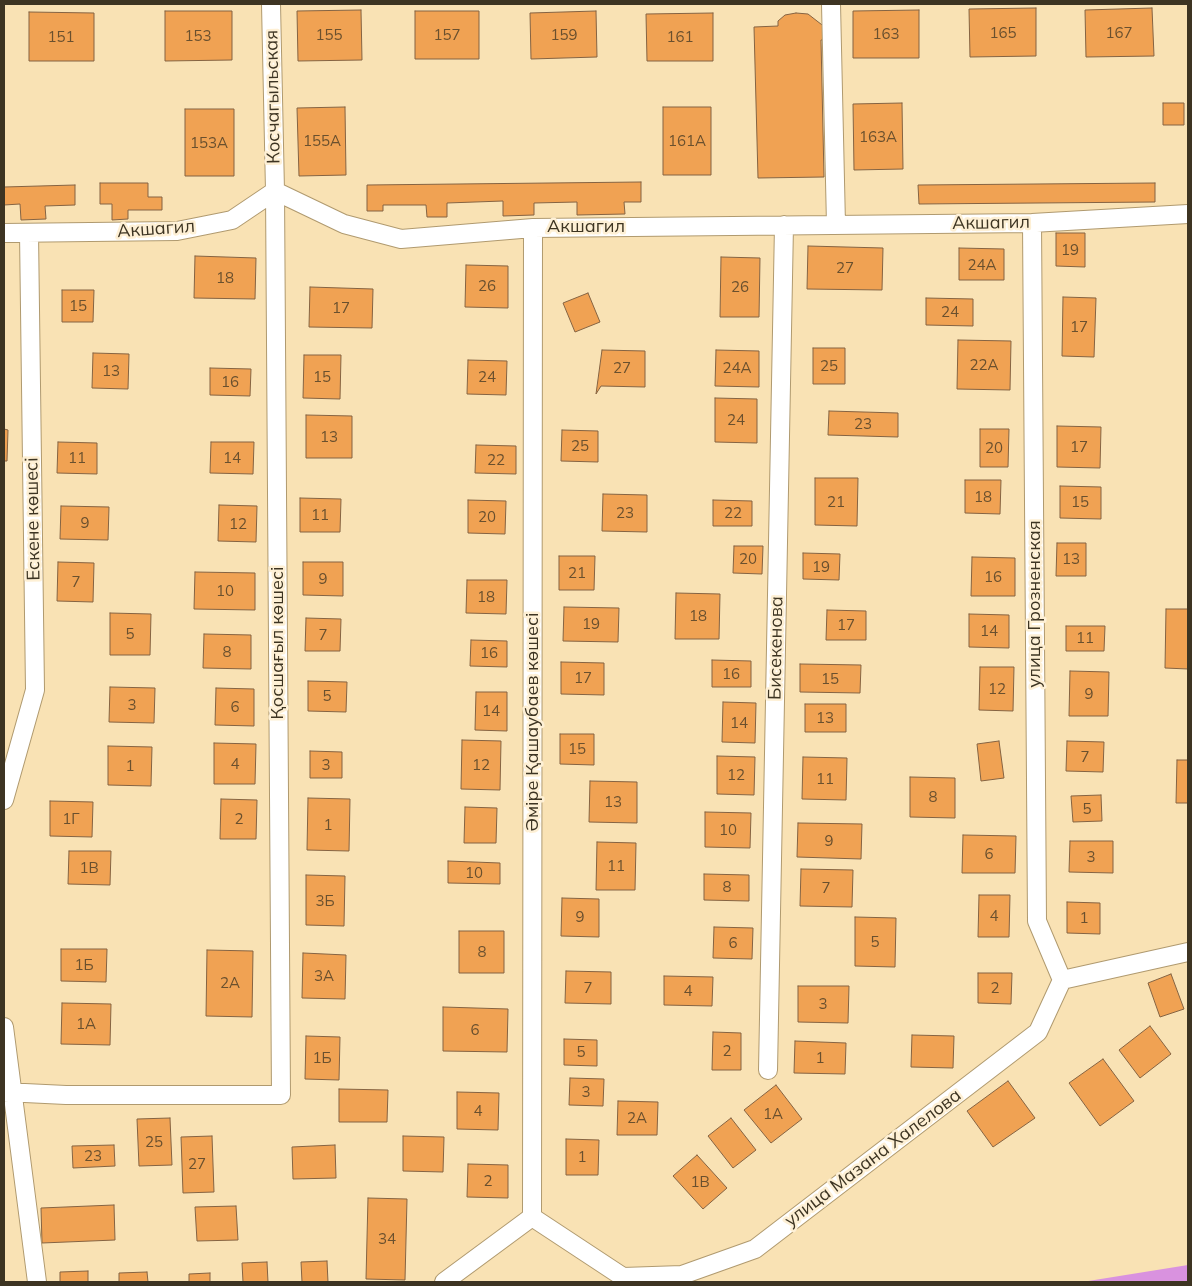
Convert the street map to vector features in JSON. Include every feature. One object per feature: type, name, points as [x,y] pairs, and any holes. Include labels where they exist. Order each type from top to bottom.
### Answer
[{"type":"street","name":"Косчагыльская","points":[[271,4],[275,191]]},
{"type":"street","points":[[831,4],[836,225]]},
{"type":"street","name":"Акшагил","points":[[4,233],[177,231],[232,220],[275,191],[344,224],[401,239],[533,228],[1032,223],[1188,214]]},
{"type":"street","name":"Қосшағыл көшесі","points":[[8,1091],[66,1095],[281,1095],[275,191]]},
{"type":"street","name":"улица Грозненская","points":[[1032,223],[1037,921],[1062,980]]},
{"type":"street","name":"Бисекенова","points":[[768,1070],[784,226]]},
{"type":"street","name":"Әміре Қашаубаев көшесі","points":[[532,1217],[533,228]]},
{"type":"street","name":"Ескене көшесі","points":[[4,800],[35,690],[29,233]]},
{"type":"street","points":[[1062,980],[1188,952]]},
{"type":"street","name":"улица Мазана Халелова","points":[[532,1217],[623,1277],[682,1275],[756,1249],[1038,1032],[1062,980]]},
{"type":"street","points":[[4,1027],[8,1091],[37,1282]]},
{"type":"street","points":[[444,1282],[532,1217]]},
{"type":"shaded area","points":[[1188,1265],[1188,1282],[1082,1282]]},
{"type":"building","points":[[1036,8],[1036,56],[970,57],[969,9]]},
{"type":"building","points":[[1152,8],[1154,56],[1086,57],[1085,10]]},
{"type":"building","points":[[361,10],[362,60],[298,61],[297,11]]},
{"type":"building","points":[[919,10],[919,58],[853,58],[853,11]]},
{"type":"building","points":[[165,11],[232,11],[232,60],[165,61]]},
{"type":"building","points":[[415,11],[479,11],[479,59],[415,59]]},
{"type":"building","points":[[596,11],[597,57],[531,59],[530,13]]},
{"type":"building","points":[[29,12],[94,13],[94,61],[29,61]]},
{"type":"building","points":[[713,13],[713,61],[647,61],[646,14]]},
{"type":"building","points":[[796,13],[808,14],[826,28],[827,40],[821,40],[824,177],[758,178],[754,27],[778,26],[778,21],[785,15]]},
{"type":"building","points":[[902,103],[903,169],[854,170],[853,104]]},
{"type":"building","points":[[1163,103],[1184,103],[1184,125],[1163,125]]},
{"type":"building","points":[[345,107],[346,175],[299,176],[297,108]]},
{"type":"building","points":[[663,107],[711,107],[711,175],[663,175]]},
{"type":"building","points":[[185,109],[234,109],[234,176],[185,176]]},
{"type":"building","points":[[641,182],[641,202],[624,202],[625,214],[577,215],[577,202],[534,203],[534,215],[503,216],[503,201],[447,203],[447,217],[427,217],[426,205],[383,205],[383,211],[367,211],[367,185]]},
{"type":"building","points":[[100,183],[148,183],[148,197],[162,197],[162,210],[128,210],[128,219],[112,220],[112,204],[100,204]]},
{"type":"building","points":[[1155,183],[1155,202],[919,204],[918,185]]},
{"type":"building","points":[[75,185],[75,205],[45,206],[46,219],[21,220],[20,204],[4,205],[4,187]]},
{"type":"building","points":[[1056,233],[1085,233],[1085,267],[1056,266]]},
{"type":"building","points":[[808,246],[883,248],[882,290],[807,289]]},
{"type":"building","points":[[959,248],[1004,249],[1004,280],[959,280]]},
{"type":"building","points":[[195,256],[256,258],[255,299],[194,298]]},
{"type":"building","points":[[721,257],[760,258],[759,317],[720,317]]},
{"type":"building","points":[[466,265],[508,266],[508,308],[465,307]]},
{"type":"building","points":[[310,287],[373,289],[372,328],[309,327]]},
{"type":"building","points":[[62,290],[94,290],[93,322],[62,322]]},
{"type":"building","points":[[588,293],[600,322],[575,332],[563,303]]},
{"type":"building","points":[[1063,297],[1096,298],[1094,357],[1062,356]]},
{"type":"building","points":[[926,298],[973,299],[973,326],[926,325]]},
{"type":"building","points":[[958,340],[1011,341],[1010,390],[957,389]]},
{"type":"building","points":[[813,348],[845,348],[845,384],[813,384]]},
{"type":"building","points":[[602,350],[645,351],[645,387],[601,386],[596,394]]},
{"type":"building","points":[[716,350],[759,351],[759,387],[715,386]]},
{"type":"building","points":[[93,353],[129,354],[128,389],[92,388]]},
{"type":"building","points":[[304,355],[341,355],[340,399],[303,398]]},
{"type":"building","points":[[468,360],[507,361],[506,395],[467,394]]},
{"type":"building","points":[[210,368],[251,369],[250,396],[210,395]]},
{"type":"building","points":[[715,398],[757,399],[757,443],[715,442]]},
{"type":"building","points":[[829,411],[898,413],[898,437],[828,435]]},
{"type":"building","points":[[306,415],[352,416],[352,458],[306,458]]},
{"type":"building","points":[[1057,426],[1101,427],[1100,468],[1057,467]]},
{"type":"building","points":[[4,429],[8,430],[7,461],[4,461]]},
{"type":"building","points":[[980,429],[1009,429],[1008,467],[980,467]]},
{"type":"building","points":[[562,430],[598,431],[598,462],[561,461]]},
{"type":"building","points":[[58,442],[97,443],[97,474],[57,473]]},
{"type":"building","points":[[211,442],[254,442],[253,474],[210,473]]},
{"type":"building","points":[[476,445],[516,446],[516,474],[475,473]]},
{"type":"building","points":[[815,478],[858,478],[857,526],[815,525]]},
{"type":"building","points":[[965,480],[1001,480],[1000,514],[965,513]]},
{"type":"building","points":[[1060,486],[1101,487],[1101,519],[1060,518]]},
{"type":"building","points":[[603,494],[647,495],[647,532],[602,531]]},
{"type":"building","points":[[300,498],[341,499],[340,532],[300,532]]},
{"type":"building","points":[[468,500],[506,501],[505,534],[468,533]]},
{"type":"building","points":[[713,500],[752,501],[752,526],[713,526]]},
{"type":"building","points":[[219,505],[257,506],[256,542],[218,541]]},
{"type":"building","points":[[61,506],[109,507],[108,540],[60,539]]},
{"type":"building","points":[[1057,543],[1086,543],[1086,576],[1056,576]]},
{"type":"building","points":[[734,546],[763,546],[762,574],[733,573]]},
{"type":"building","points":[[803,553],[840,554],[839,580],[803,579]]},
{"type":"building","points":[[559,556],[595,556],[594,590],[559,590]]},
{"type":"building","points":[[972,557],[1015,558],[1015,596],[971,596]]},
{"type":"building","points":[[58,562],[94,563],[93,602],[57,601]]},
{"type":"building","points":[[303,562],[343,562],[343,596],[303,595]]},
{"type":"building","points":[[195,572],[255,573],[255,610],[194,609]]},
{"type":"building","points":[[467,580],[507,580],[506,614],[466,613]]},
{"type":"building","points":[[676,593],[720,594],[719,639],[675,639]]},
{"type":"building","points":[[564,607],[619,608],[618,642],[563,641]]},
{"type":"building","points":[[1166,609],[1188,609],[1188,669],[1165,668]]},
{"type":"building","points":[[827,610],[866,611],[866,640],[826,640]]},
{"type":"building","points":[[110,613],[151,614],[150,655],[110,655]]},
{"type":"building","points":[[969,614],[1009,615],[1009,648],[969,647]]},
{"type":"building","points":[[306,618],[341,619],[340,651],[305,651]]},
{"type":"building","points":[[1066,626],[1105,626],[1104,651],[1066,651]]},
{"type":"building","points":[[204,634],[251,635],[251,669],[203,668]]},
{"type":"building","points":[[471,640],[507,641],[507,667],[470,666]]},
{"type":"building","points":[[712,660],[751,661],[751,687],[712,687]]},
{"type":"building","points":[[561,662],[604,663],[604,695],[561,694]]},
{"type":"building","points":[[800,664],[861,665],[860,693],[800,692]]},
{"type":"building","points":[[980,667],[1014,667],[1013,711],[979,710]]},
{"type":"building","points":[[1070,671],[1109,672],[1108,716],[1069,716]]},
{"type":"building","points":[[308,681],[347,682],[346,712],[308,711]]},
{"type":"building","points":[[110,687],[155,688],[154,723],[109,722]]},
{"type":"building","points":[[216,688],[254,689],[254,726],[215,725]]},
{"type":"building","points":[[476,692],[507,692],[507,731],[475,730]]},
{"type":"building","points":[[723,702],[756,703],[755,743],[722,742]]},
{"type":"building","points":[[805,704],[846,704],[846,732],[805,732]]},
{"type":"building","points":[[560,734],[594,734],[594,765],[560,764]]},
{"type":"building","points":[[462,740],[501,741],[500,790],[461,789]]},
{"type":"building","points":[[999,741],[1004,778],[981,781],[977,744]]},
{"type":"building","points":[[1067,741],[1104,742],[1103,772],[1066,771]]},
{"type":"building","points":[[214,743],[256,744],[255,784],[214,784]]},
{"type":"building","points":[[108,746],[152,747],[151,786],[108,785]]},
{"type":"building","points":[[310,751],[342,752],[342,778],[310,778]]},
{"type":"building","points":[[717,756],[755,757],[754,795],[717,794]]},
{"type":"building","points":[[803,757],[847,758],[846,800],[802,799]]},
{"type":"building","points":[[1177,760],[1188,760],[1188,803],[1176,803]]},
{"type":"building","points":[[910,777],[955,778],[955,818],[910,817]]},
{"type":"building","points":[[590,781],[637,782],[637,823],[589,822]]},
{"type":"building","points":[[1101,795],[1102,821],[1073,822],[1071,796]]},
{"type":"building","points":[[308,798],[350,799],[349,851],[307,850]]},
{"type":"building","points":[[221,799],[257,800],[256,839],[220,839]]},
{"type":"building","points":[[50,801],[93,802],[92,837],[50,836]]},
{"type":"building","points":[[465,807],[497,808],[496,843],[464,843]]},
{"type":"building","points":[[705,812],[751,813],[750,848],[705,847]]},
{"type":"building","points":[[798,823],[862,824],[861,859],[797,857]]},
{"type":"building","points":[[963,835],[1016,836],[1015,873],[962,873]]},
{"type":"building","points":[[1070,841],[1113,841],[1113,873],[1069,872]]},
{"type":"building","points":[[597,842],[636,843],[635,890],[596,890]]},
{"type":"building","points":[[69,851],[111,851],[110,885],[68,884]]},
{"type":"building","points":[[448,861],[500,863],[500,884],[448,883]]},
{"type":"building","points":[[801,869],[853,870],[852,907],[800,906]]},
{"type":"building","points":[[704,874],[749,875],[749,901],[704,900]]},
{"type":"building","points":[[306,875],[345,876],[344,926],[306,925]]},
{"type":"building","points":[[979,895],[1010,895],[1009,937],[978,937]]},
{"type":"building","points":[[562,898],[599,899],[599,937],[561,936]]},
{"type":"building","points":[[1067,902],[1100,903],[1100,934],[1067,933]]},
{"type":"building","points":[[855,917],[896,918],[895,967],[855,966]]},
{"type":"building","points":[[714,927],[753,928],[752,959],[713,958]]},
{"type":"building","points":[[459,931],[504,931],[504,973],[459,973]]},
{"type":"building","points":[[61,949],[107,949],[106,982],[61,981]]},
{"type":"building","points":[[207,950],[253,951],[252,1017],[206,1016]]},
{"type":"building","points":[[303,953],[346,955],[345,999],[302,998]]},
{"type":"building","points":[[566,971],[611,972],[611,1004],[565,1003]]},
{"type":"building","points":[[978,973],[1012,973],[1011,1004],[978,1003]]},
{"type":"building","points":[[1171,974],[1184,1009],[1160,1017],[1148,983]]},
{"type":"building","points":[[664,976],[713,977],[712,1006],[664,1005]]},
{"type":"building","points":[[798,986],[849,986],[848,1023],[798,1022]]},
{"type":"building","points":[[62,1003],[111,1004],[110,1045],[61,1044]]},
{"type":"building","points":[[443,1007],[508,1009],[507,1052],[443,1051]]},
{"type":"building","points":[[1150,1026],[1171,1054],[1140,1078],[1119,1050]]},
{"type":"building","points":[[713,1032],[741,1033],[741,1070],[712,1070]]},
{"type":"building","points":[[912,1035],[954,1036],[953,1068],[911,1067]]},
{"type":"building","points":[[306,1036],[340,1037],[339,1080],[305,1079]]},
{"type":"building","points":[[564,1039],[597,1040],[597,1066],[564,1065]]},
{"type":"building","points":[[795,1041],[846,1043],[845,1074],[794,1073]]},
{"type":"building","points":[[1103,1059],[1134,1101],[1100,1126],[1069,1083]]},
{"type":"building","points":[[570,1078],[604,1079],[603,1106],[569,1105]]},
{"type":"building","points":[[1008,1081],[1035,1118],[993,1147],[967,1111]]},
{"type":"building","points":[[776,1085],[802,1119],[771,1143],[744,1110]]},
{"type":"building","points":[[339,1089],[388,1090],[387,1122],[339,1122]]},
{"type":"building","points":[[457,1092],[499,1093],[498,1130],[457,1129]]},
{"type":"building","points":[[618,1101],[658,1102],[657,1135],[617,1135]]},
{"type":"building","points":[[170,1118],[172,1165],[139,1166],[137,1119]]},
{"type":"building","points":[[731,1118],[756,1150],[733,1168],[708,1136]]},
{"type":"building","points":[[212,1136],[214,1192],[183,1193],[181,1137]]},
{"type":"building","points":[[403,1136],[444,1137],[443,1172],[403,1171]]},
{"type":"building","points":[[566,1139],[599,1140],[598,1175],[566,1175]]},
{"type":"building","points":[[114,1145],[115,1166],[73,1168],[72,1146]]},
{"type":"building","points":[[335,1145],[336,1178],[293,1179],[292,1147]]},
{"type":"building","points":[[697,1155],[727,1188],[703,1209],[673,1176]]},
{"type":"building","points":[[468,1164],[508,1165],[508,1198],[467,1197]]},
{"type":"building","points":[[368,1198],[407,1199],[405,1280],[366,1279]]},
{"type":"building","points":[[114,1205],[115,1240],[42,1243],[41,1208]]},
{"type":"building","points":[[236,1206],[238,1240],[197,1241],[195,1207]]},
{"type":"building","points":[[327,1261],[328,1282],[302,1282],[301,1262]]},
{"type":"building","points":[[267,1262],[268,1282],[243,1282],[242,1263]]},
{"type":"building","points":[[88,1271],[88,1282],[60,1282],[60,1272]]},
{"type":"building","points":[[147,1272],[148,1282],[119,1282],[119,1273]]},
{"type":"building","points":[[210,1273],[210,1282],[189,1282],[189,1274]]}]
